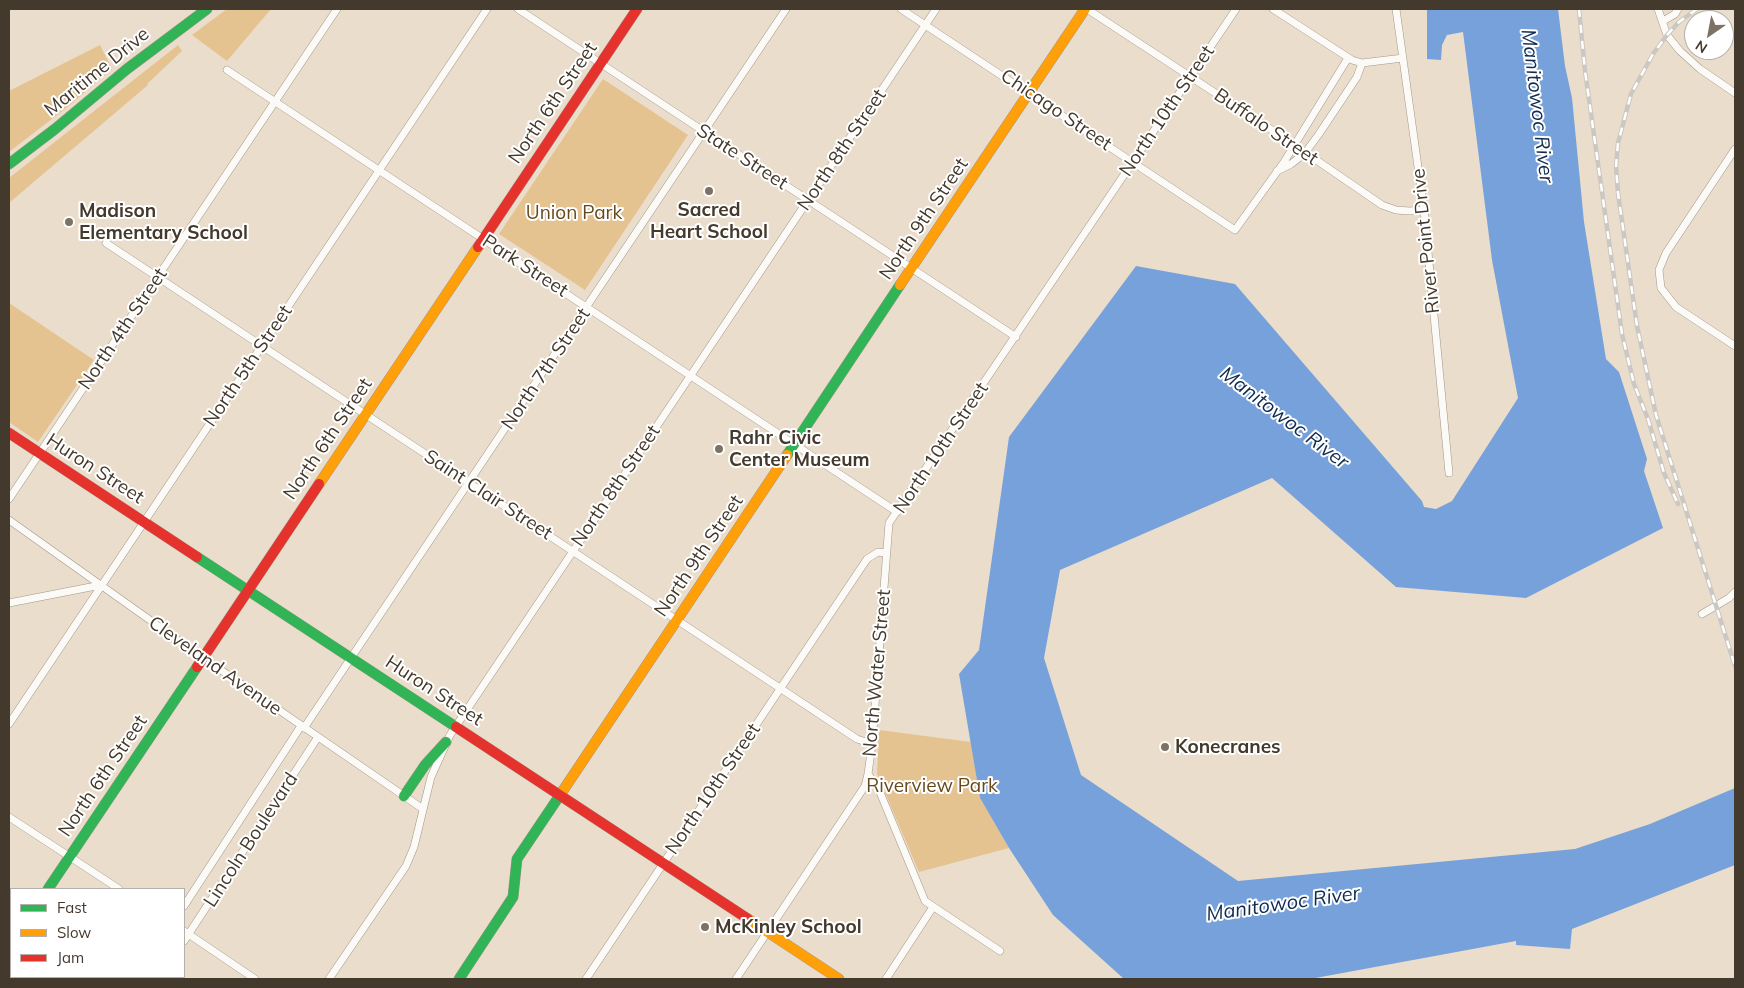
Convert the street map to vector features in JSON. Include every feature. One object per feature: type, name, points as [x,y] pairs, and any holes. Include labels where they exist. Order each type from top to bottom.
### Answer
[{"type":"street","name":"Maritime Drive","points":[[9,164],[55,129],[127,69],[207,9]]},
{"type":"street","name":"North 4th Street","points":[[9,499],[337,9]]},
{"type":"street","name":"North 5th Street","points":[[9,724],[487,9]]},
{"type":"street","name":"State Street","points":[[518,9],[1016,337]]},
{"type":"street","name":"North 6th Street","points":[[49,888],[637,9]]},
{"type":"street","name":"North 7th Street","points":[[303,727],[352,658],[786,9]]},
{"type":"street","name":"Chicago Street","points":[[901,9],[1235,230],[1276,172]]},
{"type":"street","name":"North 8th Street","points":[[329,979],[406,866],[414,847],[431,777],[446,742],[456,726],[936,9]]},
{"type":"street","name":"Buffalo Street","points":[[1086,9],[1293,144],[1382,205],[1396,210],[1424,210]]},
{"type":"street","name":"North 9th Street","points":[[459,979],[513,897],[517,859],[1086,9]]},
{"type":"street","name":"North 10th Street","points":[[586,979],[867,560],[878,552],[886,554],[890,523],[897,512],[1236,9]]},
{"type":"street","points":[[1273,9],[1348,58],[1362,63],[1403,58]]},
{"type":"street","name":"River Point Drive","points":[[1396,9],[1424,210],[1448,473]]},
{"type":"street","points":[[1658,9],[1667,35],[1680,51],[1700,69],[1735,93]]},
{"type":"street","points":[[1662,21],[1675,14],[1678,9]]},
{"type":"street","points":[[1276,172],[1348,58]]},
{"type":"street","points":[[1276,172],[1291,164],[1305,153],[1357,77],[1362,63]]},
{"type":"street","name":"Park Street","points":[[227,70],[897,512]]},
{"type":"street","points":[[1735,149],[1666,252],[1659,270],[1661,288],[1676,307],[1735,346]]},
{"type":"street","name":"Saint Clair Street","points":[[106,243],[857,739],[872,744]]},
{"type":"street","name":"Huron Street","points":[[9,433],[839,979]]},
{"type":"street","name":"Cleveland Avenue","points":[[9,520],[202,657],[423,809]]},
{"type":"street","name":"North Water Street","points":[[886,554],[872,744],[868,774],[879,790],[926,900],[933,907],[1000,951]]},
{"type":"street","points":[[9,603],[101,585]]},
{"type":"street","points":[[1702,614],[1730,598],[1735,592]]},
{"type":"street","name":"Lincoln Boulevard","points":[[185,904],[303,727]]},
{"type":"street","name":"Lincoln Boulevard","points":[[186,933],[318,737]]},
{"type":"street","points":[[404,796],[425,765],[446,742]]},
{"type":"street","points":[[736,979],[865,786],[868,774]]},
{"type":"street","points":[[9,817],[117,888]]},
{"type":"street","points":[[886,979],[933,907]]},
{"type":"street","points":[[186,933],[255,979]]},
{"type":"green space","points":[[227,9],[271,9],[227,61],[192,35]]},
{"type":"green space","points":[[100,45],[112,69],[70,105],[9,152],[9,91]]},
{"type":"green space","points":[[178,45],[182,51],[148,85],[9,203],[9,178]]},
{"type":"green space","name":"Union Park","points":[[603,79],[688,135],[585,290],[499,234]]},
{"type":"green space","points":[[9,303],[94,360],[38,442],[9,422]]},
{"type":"green space","name":"Riverview Park","points":[[879,730],[971,742],[980,798],[1009,848],[919,872],[877,774]]},
{"type":"water","name":"Manitowoc River","points":[[1427,9],[1558,9],[1565,66],[1572,98],[1584,222],[1606,359],[1619,372],[1647,459],[1644,471],[1663,528],[1526,598],[1396,587],[1272,478],[1060,570],[1044,658],[1081,775],[1238,881],[1575,849],[1650,824],[1735,788],[1735,865],[1572,929],[1570,949],[1516,945],[1516,941],[1310,979],[1124,979],[1053,915],[1009,848],[980,798],[959,674],[979,650],[1009,437],[1136,266],[1235,284],[1422,501],[1424,507],[1436,509],[1452,501],[1518,398],[1492,260],[1463,32],[1447,35],[1442,45],[1441,60],[1427,59]]},
{"type":"railway","points":[[1579,9],[1585,71],[1622,334],[1634,384],[1648,419],[1664,473],[1678,504]]},
{"type":"railway","points":[[1697,9],[1679,22],[1667,35],[1653,54],[1631,94],[1618,143],[1616,166],[1618,193],[1637,326],[1656,415],[1735,666]]},
{"type":"traffic: fast","points":[[9,164],[55,129],[127,69],[207,9]]},
{"type":"traffic: fast","points":[[787,455],[900,285]]},
{"type":"traffic: fast","points":[[197,557],[456,727]]},
{"type":"traffic: fast","points":[[49,888],[197,667]]},
{"type":"traffic: fast","points":[[404,796],[425,765],[446,742]]},
{"type":"traffic: fast","points":[[459,979],[513,897],[517,859],[562,792]]},
{"type":"traffic: slow","points":[[900,285],[1085,9]]},
{"type":"traffic: slow","points":[[319,484],[478,247]]},
{"type":"traffic: slow","points":[[562,792],[787,455]]},
{"type":"traffic: slow","points":[[748,919],[839,979]]},
{"type":"traffic: jam","points":[[478,247],[637,9]]},
{"type":"traffic: jam","points":[[9,433],[197,557]]},
{"type":"traffic: jam","points":[[197,667],[319,484]]},
{"type":"traffic: jam","points":[[456,727],[748,919]]},
{"type":"place","name":"Sacred Heart School","points":[[709,191]]},
{"type":"place","name":"Madison Elementary School","points":[[69,222]]},
{"type":"place","name":"Rahr Civic Center Museum","points":[[719,449]]},
{"type":"place","name":"Konecranes","points":[[1165,747]]},
{"type":"place","name":"McKinley School","points":[[705,927]]}]
